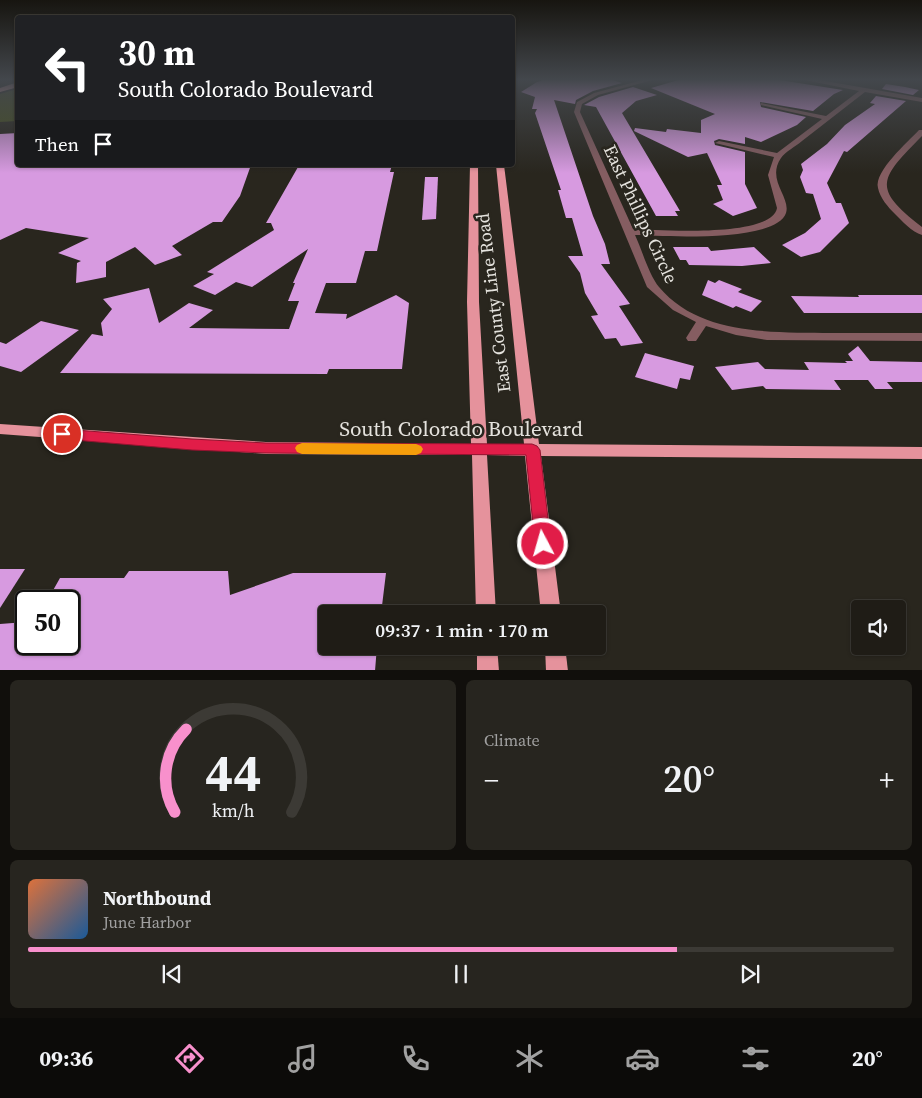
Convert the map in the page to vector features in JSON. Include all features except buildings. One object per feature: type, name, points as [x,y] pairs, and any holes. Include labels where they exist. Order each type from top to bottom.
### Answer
[{"type":"main road","name":"East County Line Road","points":[[474,167],[473,302],[486,605]]},
{"type":"main road","name":"East County Line Road","points":[[500,167],[550,605]]},
{"type":"main road","name":"South Colorado Boulevard","points":[[0,429],[266,448],[922,453]]},
{"type":"main road","points":[[487,655],[488,670]]},
{"type":"main road","points":[[556,655],[557,670]]},
{"type":"street","name":"East Phillips Circle","points":[[577,110],[628,232],[653,286],[676,308],[702,321],[746,334],[767,336],[922,337]]},
{"type":"street","points":[[791,110],[826,118]]},
{"type":"street","points":[[628,232],[734,232],[761,228],[770,224],[778,219],[782,212],[782,207],[771,180],[774,164],[778,156],[836,110]]},
{"type":"street","points":[[922,132],[886,172],[882,181],[886,197],[893,207],[922,232]]},
{"type":"street","points":[[719,143],[778,156]]},
{"type":"street","points":[[692,338],[702,321]]},
{"type":"green space","points":[[0,110],[15,110],[15,121],[0,122]]},
{"type":"slow traffic","points":[[302,448],[416,449]]},
{"type":"route","points":[[62,434],[266,448],[532,450],[543,544]]}]
